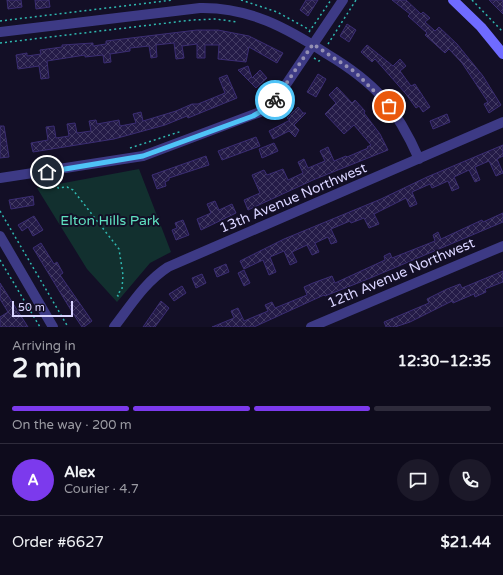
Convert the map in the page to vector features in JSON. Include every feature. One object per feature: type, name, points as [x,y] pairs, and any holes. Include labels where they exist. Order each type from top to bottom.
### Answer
[{"type":"main road","points":[[456,1],[481,27],[503,54]]},
{"type":"street","points":[[0,178],[143,156],[253,116],[268,107],[275,100],[343,0]]},
{"type":"street","points":[[0,32],[165,12],[216,8],[256,15],[289,30],[355,72],[381,96],[404,128],[419,159]]},
{"type":"street","name":"13th Avenue Northwest","points":[[114,327],[143,288],[168,267],[503,122]]},
{"type":"street","points":[[0,236],[53,327]]},
{"type":"street","name":"12th Avenue Northwest","points":[[311,327],[503,246]]},
{"type":"path","points":[[0,21],[172,0]]},
{"type":"path","points":[[241,0],[277,12],[310,30],[331,0]]},
{"type":"path","points":[[328,42],[356,0]]},
{"type":"path","points":[[473,0],[503,32]]},
{"type":"path","points":[[0,43],[192,20],[216,19],[239,22]]},
{"type":"path","points":[[128,148],[182,131]]},
{"type":"path","points":[[57,182],[58,188],[67,187],[73,190],[119,249],[123,275],[122,289],[117,295],[120,298]]},
{"type":"path","points":[[0,211],[68,327]]},
{"type":"path","points":[[0,260],[40,327]]},
{"type":"green space","name":"Elton Hills Park","points":[[139,169],[171,252],[150,263],[117,302],[87,269],[37,188]]},
{"type":"building","points":[[7,0],[21,0],[22,7],[8,9]]},
{"type":"building","points":[[35,0],[49,0],[50,7],[36,9]]},
{"type":"building","points":[[306,0],[318,0],[308,16],[300,10]]},
{"type":"building","points":[[392,0],[406,0],[421,14],[423,12],[430,18],[425,22],[435,31],[439,27],[457,44],[483,76],[501,105],[489,113],[484,104],[488,102],[462,63],[449,49],[445,53],[425,35],[427,33],[408,16],[410,14]]},
{"type":"building","points":[[489,0],[503,0],[503,14]]},
{"type":"building","points":[[347,24],[356,30],[349,42],[340,36]]},
{"type":"building","points":[[197,30],[218,30],[249,36],[283,53],[277,63],[249,47],[246,62],[218,59],[219,45],[205,45],[205,58],[197,58],[197,44],[182,46],[184,58],[176,59],[174,43],[156,45],[157,57],[151,58],[149,46],[130,48],[130,51],[110,54],[111,62],[104,63],[103,55],[85,57],[85,55],[47,61],[49,78],[41,79],[39,66],[18,69],[16,55],[27,53],[27,56],[41,54],[40,50],[62,47],[62,45],[93,43],[93,46],[106,44],[106,41]]},
{"type":"building","points":[[367,45],[393,66],[400,59],[406,66],[400,71],[411,86],[415,84],[430,107],[423,112],[419,106],[416,108],[406,94],[375,59],[372,62],[361,52]]},
{"type":"building","points":[[248,66],[252,78],[260,70],[267,78],[256,88],[238,70]]},
{"type":"building","points":[[318,74],[326,79],[316,97],[307,92]]},
{"type":"building","points":[[227,75],[237,98],[188,118],[187,116],[165,125],[114,139],[33,152],[31,143],[48,140],[46,127],[54,126],[56,138],[69,136],[67,124],[75,123],[77,133],[91,131],[89,121],[96,120],[97,124],[119,120],[120,126],[136,123],[133,114],[141,112],[143,121],[176,111],[192,104],[198,104],[225,93],[219,78]]},
{"type":"building","points":[[337,87],[352,103],[355,100],[365,111],[364,113],[380,134],[388,150],[313,180],[248,210],[244,200],[260,193],[252,175],[264,170],[267,175],[283,169],[288,180],[303,173],[298,162],[304,159],[308,168],[325,161],[320,151],[328,147],[334,161],[368,148],[367,147],[371,145],[354,125],[344,134],[325,114],[336,103],[329,95]]},
{"type":"building","points":[[298,107],[303,113],[306,113],[294,125],[299,130],[295,137],[289,131],[273,139],[269,131],[290,120],[287,118]]},
{"type":"building","points":[[447,114],[450,122],[433,129],[430,121]]},
{"type":"building","points":[[0,126],[4,126],[9,157],[0,158]]},
{"type":"building","points":[[256,137],[260,146],[222,160],[218,151]]},
{"type":"building","points":[[274,143],[278,151],[262,158],[259,149]]},
{"type":"building","points":[[503,145],[503,156],[497,159],[503,173],[496,176],[489,161],[475,167],[480,180],[475,182],[469,170],[454,177],[459,188],[452,191],[448,181],[432,188],[430,184],[412,192],[417,204],[410,207],[406,198],[374,214],[379,224],[369,228],[364,218],[351,223],[350,221],[331,229],[337,242],[331,244],[328,237],[315,243],[319,252],[312,255],[307,245],[292,252],[297,262],[290,265],[284,251],[270,257],[276,272],[269,275],[263,260],[244,269],[240,261],[284,239],[381,199],[427,177]]},
{"type":"building","points":[[206,156],[209,165],[169,178],[169,180],[165,182],[166,186],[157,189],[152,175]]},
{"type":"building","points":[[33,196],[34,205],[11,209],[9,200]]},
{"type":"building","points":[[215,201],[219,210],[232,204],[236,213],[201,230],[197,219],[211,213],[207,204]]},
{"type":"building","points":[[503,213],[503,222],[368,279],[325,296],[324,295],[254,327],[212,327],[234,318],[231,311],[238,308],[244,321],[268,311],[265,305],[272,302],[275,308],[307,295],[304,287],[313,283],[332,276],[335,283],[385,260],[384,256],[390,253],[392,258],[435,241],[433,235],[438,232],[441,239],[482,220],[483,222]]},
{"type":"building","points":[[34,216],[43,230],[33,236],[28,227],[22,231],[18,225]]},
{"type":"building","points":[[183,220],[189,235],[176,240],[172,230],[177,228],[175,223]]},
{"type":"building","points":[[41,243],[54,264],[57,262],[63,273],[60,275],[92,321],[84,327],[82,327],[74,315],[33,248]]},
{"type":"building","points":[[226,264],[229,272],[217,277],[214,269]]},
{"type":"building","points":[[244,270],[250,283],[244,286],[238,273]]},
{"type":"building","points":[[503,271],[503,282],[485,289],[486,292],[475,297],[474,294],[453,303],[452,301],[410,322],[395,327],[386,327],[384,322],[429,303],[427,299],[447,289],[460,284],[462,288]]},
{"type":"building","points":[[202,274],[206,283],[196,288],[192,278]]},
{"type":"building","points":[[0,283],[28,327],[0,327],[0,317],[8,312],[0,299]]},
{"type":"building","points":[[182,286],[186,293],[174,301],[169,294]]},
{"type":"building","points":[[161,301],[169,308],[155,327],[143,327]]},
{"type":"way so far","points":[[275,100],[313,44],[355,72],[381,96],[389,106]]},
{"type":"route","points":[[47,172],[143,156],[253,116],[268,107],[275,100]]}]
